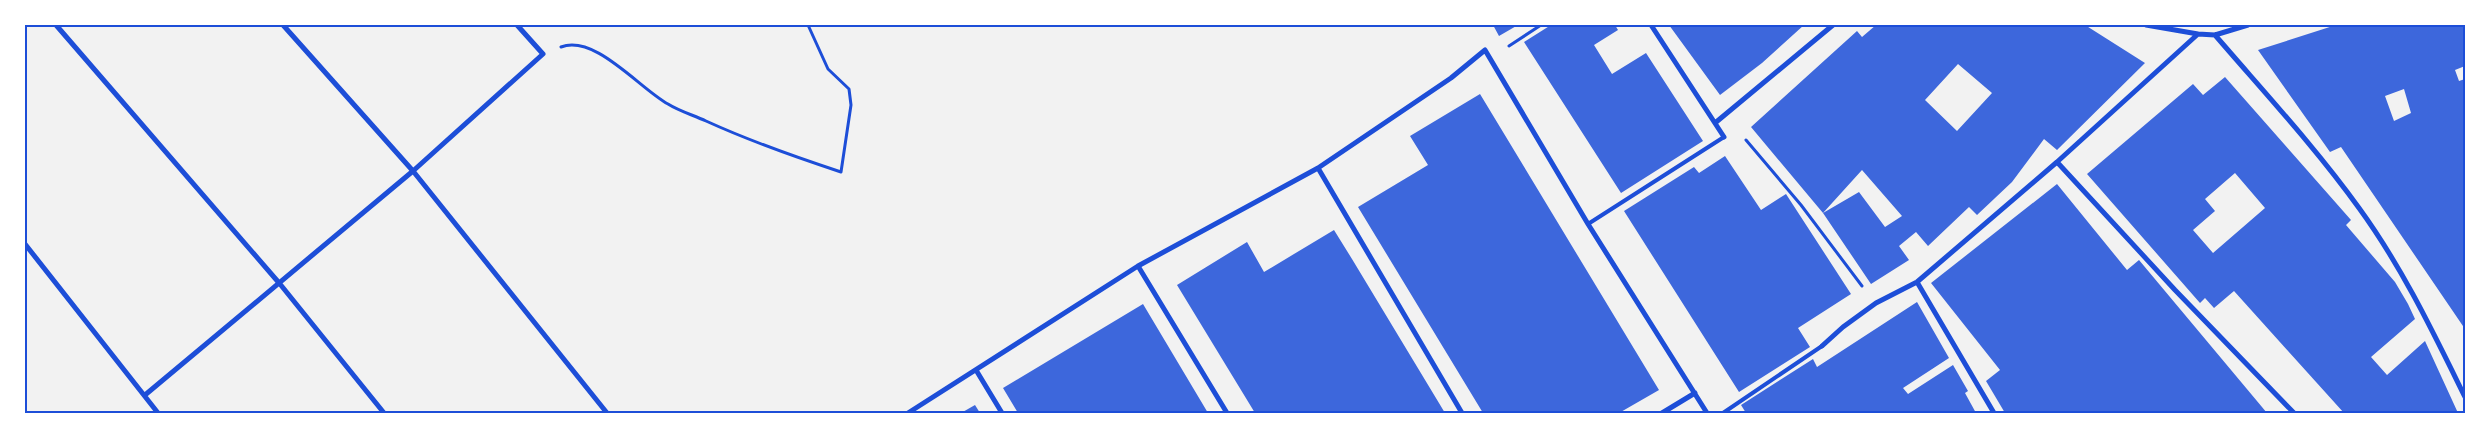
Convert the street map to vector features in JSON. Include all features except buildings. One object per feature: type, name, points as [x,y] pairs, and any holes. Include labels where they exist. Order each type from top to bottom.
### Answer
[{"type":"street","points":[[56,25],[280,284],[384,413]]},
{"type":"street","points":[[283,25],[413,171],[607,413]]},
{"type":"street","points":[[145,395],[413,171],[543,54],[517,25]]},
{"type":"street","points":[[1651,25],[1724,137]]},
{"type":"street","points":[[1715,123],[1833,25]]},
{"type":"street","points":[[2146,25],[2215,35],[2248,25]]},
{"type":"street","points":[[1822,346],[1843,326],[1876,303],[1917,282],[2057,162],[2198,34]]},
{"type":"street","points":[[2215,35],[2307,141],[2360,208],[2418,301],[2465,397]]},
{"type":"street","points":[[908,413],[1138,266],[1318,168],[1451,78],[1485,50],[1588,224],[1707,413]]},
{"type":"street","points":[[2057,162],[2175,290],[2294,413]]},
{"type":"street","points":[[1318,168],[1462,413]]},
{"type":"street","points":[[25,244],[145,395],[156,412]]},
{"type":"street","points":[[1138,266],[1227,413]]},
{"type":"street","points":[[1917,282],[1994,413]]},
{"type":"street","points":[[976,370],[1002,413]]},
{"type":"street","points":[[1662,413],[1695,393]]},
{"type":"lane","points":[[1588,224],[1724,137]]},
{"type":"lane","points":[[1723,413],[1822,346]]},
{"type":"path","points":[[543,54],[571,43],[586,46],[600,54],[668,104],[735,134],[841,172],[851,105],[849,90],[828,69],[808,25]]},
{"type":"path","points":[[1490,59],[1541,25]]},
{"type":"path","points":[[1725,115],[1802,205],[1876,303]]}]
